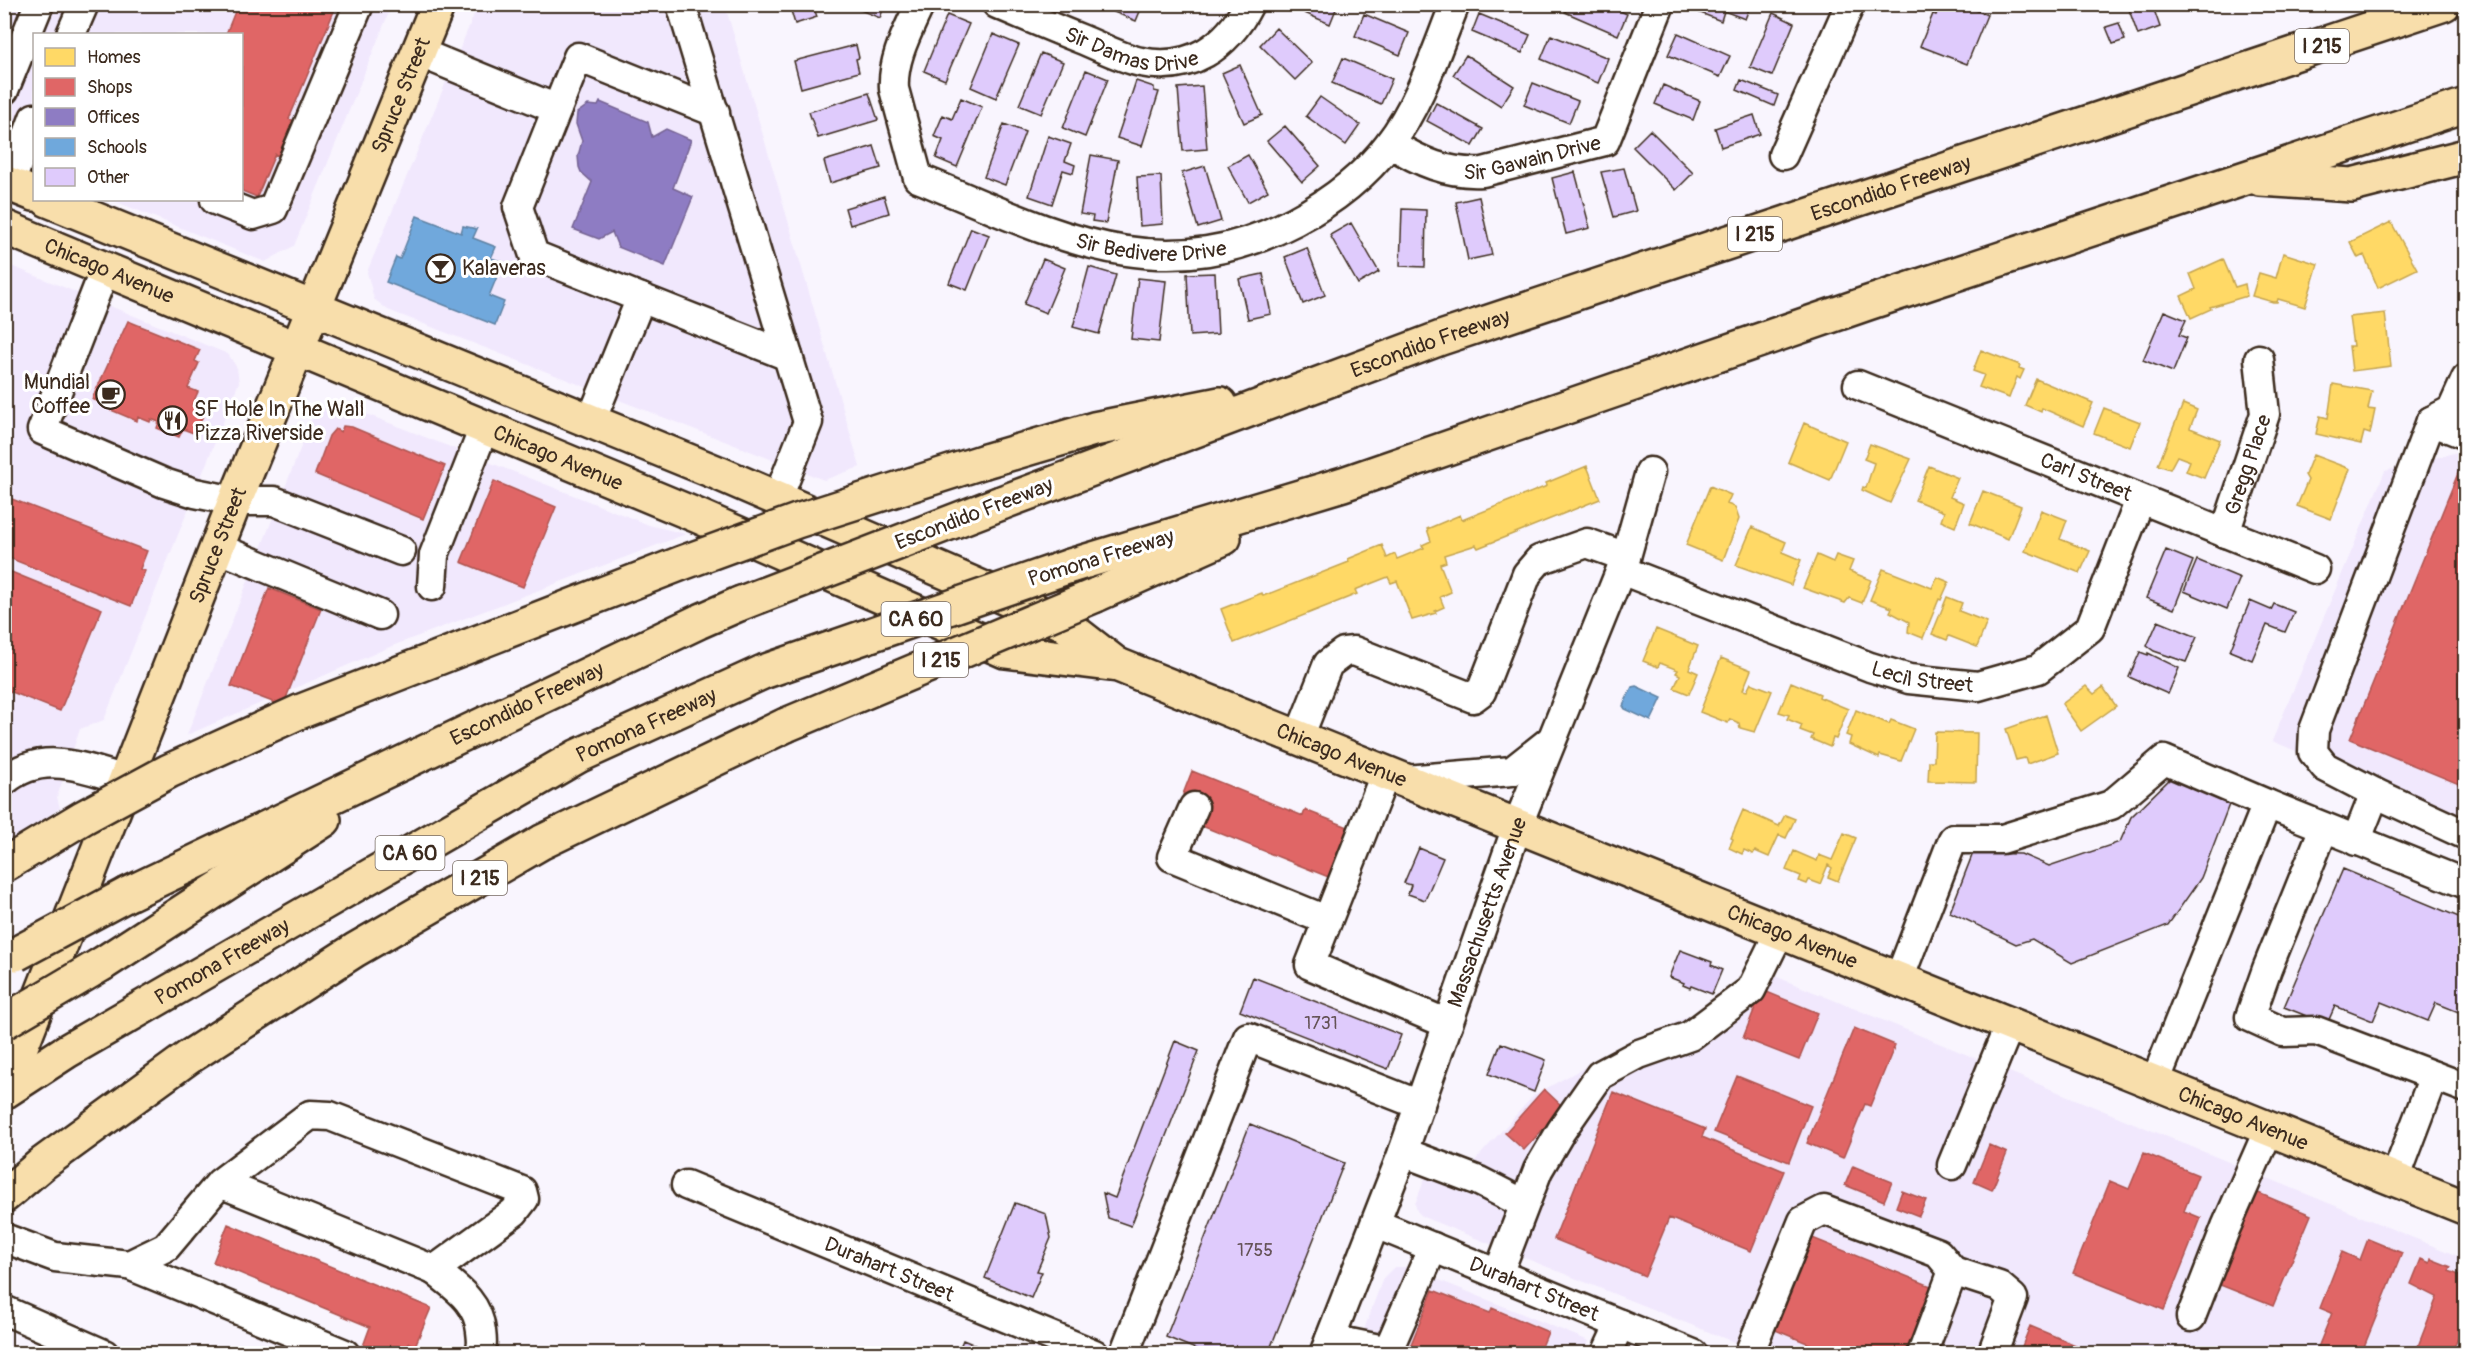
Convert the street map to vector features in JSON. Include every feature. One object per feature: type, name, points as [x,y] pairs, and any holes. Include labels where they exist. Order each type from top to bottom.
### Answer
[{"type":"main road","points":[[2199,87],[2395,4]]},
{"type":"main road","name":"Escondido Freeway","points":[[438,745],[698,621],[739,604],[1441,338],[2444,4]]},
{"type":"main road","name":"Spruce Street","points":[[4,1091],[235,501],[418,52],[435,5]]},
{"type":"main road","name":"I 215","points":[[4,1196],[42,1164],[189,1056],[355,950],[542,842],[786,726],[1096,595],[1343,484],[1868,303],[2466,105]]},
{"type":"main road","points":[[2244,178],[2352,185],[2466,156]]},
{"type":"main road","name":"Chicago Avenue","points":[[50,201],[718,472],[777,500],[1063,623],[1118,665]]},
{"type":"main road","name":"Chicago Avenue","points":[[4,227],[698,516],[1005,651],[1118,665],[1518,824],[2466,1208]]},
{"type":"main road","points":[[4,865],[84,817],[212,750],[299,712],[682,563],[797,521],[1094,429],[1313,386]]},
{"type":"main road","name":"Pomona Freeway","points":[[4,1091],[67,1051],[578,756],[763,672],[1070,566],[1343,484]]},
{"type":"main road","points":[[4,1022],[102,964],[438,745]]},
{"type":"main road","name":"I 215","points":[[10,957],[128,894],[438,745]]},
{"type":"street","points":[[4,90],[39,4]]},
{"type":"street","points":[[71,33],[84,4]]},
{"type":"street","points":[[218,201],[253,215],[273,209],[359,4]]},
{"type":"street","points":[[681,4],[808,422],[777,500]]},
{"type":"street","name":"Sir Bedivere Drive","points":[[920,4],[893,74],[894,89],[918,178],[1053,234],[1119,251],[1155,255],[1197,254],[1271,234],[1332,199],[1363,174],[1390,143],[1423,81],[1455,4]]},
{"type":"street","name":"Sir Damas Drive","points":[[997,4],[1116,54],[1141,62],[1166,64],[1188,62],[1203,56],[1223,41],[1240,21],[1249,4]]},
{"type":"street","name":"Sir Gawain Drive","points":[[1390,143],[1414,158],[1433,166],[1465,173],[1483,172],[1605,141],[1660,4]]},
{"type":"street","points":[[1783,155],[1840,7]]},
{"type":"street","points":[[418,52],[556,109]]},
{"type":"street","points":[[715,112],[578,57],[518,207],[534,255],[788,356]]},
{"type":"street","points":[[16,187],[33,127]]},
{"type":"street","points":[[105,269],[42,430],[164,483],[195,493],[235,501],[274,501],[401,551]]},
{"type":"street","points":[[591,421],[641,298]]},
{"type":"street","name":"Gregg Place","points":[[2225,533],[2265,414],[2259,359]]},
{"type":"street","points":[[2466,379],[2452,410],[2431,422],[2314,730],[2313,752],[2325,767],[2466,835]]},
{"type":"street","name":"Carl Street","points":[[1858,385],[2315,569]]},
{"type":"street","points":[[2431,422],[2466,435]]},
{"type":"street","points":[[432,586],[434,555],[484,428]]},
{"type":"street","name":"Massachusetts Avenue","points":[[1327,1346],[1403,1152],[1518,824],[1624,563],[1650,472]]},
{"type":"street","name":"Lecil Street","points":[[1299,737],[1328,664],[1344,651],[1354,651],[1473,698],[1481,692],[1527,574],[1539,560],[1587,543],[1624,563],[1870,667],[1909,679],[1978,686],[2038,669],[2090,628],[2140,500]]},
{"type":"street","points":[[218,548],[380,615]]},
{"type":"street","points":[[1448,1024],[1312,967],[1310,963],[1326,921],[1396,776],[1512,771],[1552,739]]},
{"type":"street","points":[[1899,979],[1953,839],[2002,839],[2111,805],[2164,760],[2356,842],[2466,884]]},
{"type":"street","points":[[4,781],[15,773],[48,762],[126,780]]},
{"type":"street","points":[[2356,842],[2375,793]]},
{"type":"street","points":[[2155,1082],[2267,804]]},
{"type":"street","points":[[1194,807],[1172,857],[1326,921]]},
{"type":"street","points":[[2324,828],[2250,1017],[2283,1032],[2316,1031],[2466,1088]]},
{"type":"street","points":[[1498,1274],[1538,1170],[1561,1131],[1600,1075],[1639,1054],[1690,1036],[1751,990],[1780,931]]},
{"type":"street","points":[[1952,1165],[2010,1024]]},
{"type":"street","points":[[1124,1353],[1248,1037],[1420,1105]]},
{"type":"street","points":[[2395,1179],[2434,1076]]},
{"type":"street","points":[[129,1265],[166,1247],[220,1183],[310,1114],[330,1116],[522,1191],[524,1199],[514,1212],[434,1270]]},
{"type":"street","points":[[2191,1317],[2226,1227],[2269,1129]]},
{"type":"street","points":[[1403,1152],[1479,1181],[1524,1204]]},
{"type":"street","points":[[220,1183],[434,1270],[470,1299],[480,1319],[482,1346],[478,1353]]},
{"type":"street","name":"Durahart Street","points":[[686,1185],[1094,1353]]},
{"type":"street","points":[[1749,1353],[1803,1221],[1824,1210],[1938,1253],[1953,1271],[1999,1286],[2013,1298],[1992,1353]]},
{"type":"street","name":"Durahart Street","points":[[1376,1224],[1693,1353]]},
{"type":"street","points":[[4,1238],[55,1257],[129,1265],[345,1353]]},
{"type":"street","points":[[1327,1346],[1379,1350],[1389,1348],[1433,1247]]},
{"type":"street","points":[[1922,1353],[1953,1271]]},
{"type":"street","points":[[4,1310],[104,1353]]},
{"type":"street","points":[[1606,1353],[1620,1324]]},
{"type":"shaded area","points":[[4,5],[392,5],[294,246],[265,262],[114,201],[243,201],[243,33],[33,33],[33,168],[5,156]]},
{"type":"shaded area","points":[[478,5],[725,5],[860,467],[824,480],[388,310],[374,299],[367,272]]},
{"type":"shaded area","points":[[4,263],[228,354],[237,368],[239,382],[104,720],[80,729],[57,797],[60,808],[5,847]]},
{"type":"shaded area","points":[[346,406],[649,525],[686,534],[392,646],[187,735],[312,419],[325,408]]},
{"type":"shaded area","points":[[2465,450],[2465,821],[2272,741],[2385,471]]},
{"type":"shaded area","points":[[1753,967],[2465,1259],[2465,1353],[1761,1353],[1423,1217],[1417,1211],[1415,1204],[1436,1150],[1472,1164],[1534,1095],[1587,1066],[1743,989]]},
{"type":"shaded area","points":[[1394,1267],[1407,1267],[1589,1341],[1584,1353],[1355,1354],[1383,1278]]},
{"type":"building: Homes","points":[[2391,222],[2417,269],[2378,288],[2364,255],[2358,258],[2350,242]]},
{"type":"building: Homes","points":[[2283,253],[2318,264],[2305,307],[2278,299],[2277,302],[2273,302],[2252,296],[2259,273],[2276,278]]},
{"type":"building: Homes","points":[[2223,259],[2235,287],[2245,284],[2247,296],[2210,307],[2211,309],[2191,318],[2181,296],[2196,289],[2190,274]]},
{"type":"building: Homes","points":[[2385,313],[2391,366],[2352,371],[2349,346],[2353,346],[2349,317]]},
{"type":"building: Homes","points":[[1981,350],[2020,365],[2019,368],[2024,370],[2020,379],[2017,377],[2009,398],[1979,387],[1984,375],[1973,371]]},
{"type":"building: Homes","points":[[2036,379],[2093,403],[2083,426],[2042,408],[2041,412],[2025,405]]},
{"type":"building: Homes","points":[[2333,384],[2372,391],[2368,409],[2375,410],[2370,434],[2364,432],[2361,444],[2316,434],[2320,416],[2328,418]]},
{"type":"building: Homes","points":[[2183,404],[2197,410],[2190,428],[2220,440],[2204,478],[2186,471],[2190,461],[2177,456],[2170,469],[2158,465]]},
{"type":"building: Homes","points":[[2104,408],[2140,422],[2130,447],[2094,433]]},
{"type":"building: Homes","points":[[1804,423],[1846,441],[1830,480],[1788,462]]},
{"type":"building: Homes","points":[[1870,444],[1911,459],[1890,503],[1862,490],[1863,487],[1866,488],[1874,463],[1864,459]]},
{"type":"building: Homes","points":[[2313,455],[2350,469],[2331,519],[2297,506],[2308,480],[2305,475]]},
{"type":"building: Homes","points":[[1587,466],[1600,499],[1478,548],[1476,545],[1444,555],[1446,562],[1440,564],[1451,592],[1440,597],[1444,607],[1435,611],[1436,613],[1412,620],[1397,581],[1391,583],[1388,577],[1355,590],[1357,594],[1234,643],[1221,609],[1262,593],[1263,596],[1349,562],[1348,559],[1382,545],[1387,558],[1395,554],[1397,559],[1424,548],[1422,545],[1431,541],[1427,529],[1460,515],[1462,520],[1547,486],[1546,483]]},
{"type":"building: Homes","points":[[1929,466],[1958,478],[1950,497],[1964,503],[1955,527],[1941,521],[1944,512],[1915,500]]},
{"type":"building: Homes","points":[[1710,486],[1731,495],[1727,504],[1735,507],[1739,519],[1723,560],[1686,545]]},
{"type":"building: Homes","points":[[1983,491],[2021,506],[2008,539],[1970,523]]},
{"type":"building: Homes","points":[[2041,510],[2067,520],[2060,539],[2090,551],[2080,573],[2025,551]]},
{"type":"building: Homes","points":[[1752,527],[1786,542],[1782,552],[1801,560],[1791,585],[1736,565]]},
{"type":"building: Homes","points":[[1817,555],[1833,562],[1836,555],[1853,561],[1849,571],[1871,580],[1862,603],[1849,598],[1845,603],[1803,588]]},
{"type":"building: Homes","points":[[1883,569],[1932,588],[1937,577],[1949,582],[1941,600],[1939,599],[1923,638],[1908,632],[1909,622],[1890,612],[1892,608],[1870,600]]},
{"type":"building: Homes","points":[[1947,597],[1962,603],[1959,611],[1987,622],[1977,647],[1949,636],[1947,640],[1932,634]]},
{"type":"building: Homes","points":[[1656,629],[1698,646],[1689,669],[1698,673],[1689,694],[1674,688],[1680,675],[1676,673],[1678,670],[1660,663],[1658,667],[1643,661]]},
{"type":"building: Homes","points":[[1721,658],[1751,670],[1743,690],[1747,691],[1751,683],[1772,691],[1755,732],[1740,728],[1739,723],[1730,719],[1728,723],[1700,712]]},
{"type":"building: Homes","points":[[1791,682],[1848,709],[1836,739],[1833,738],[1830,747],[1811,739],[1813,735],[1800,730],[1802,725],[1787,719],[1789,715],[1779,712]]},
{"type":"building: Homes","points":[[2086,686],[2094,694],[2103,687],[2116,706],[2081,731],[2062,704]]},
{"type":"building: Homes","points":[[1856,710],[1889,724],[1891,720],[1914,729],[1901,761],[1880,755],[1879,758],[1849,744],[1851,737],[1846,735]]},
{"type":"building: Homes","points":[[2046,715],[2058,753],[2027,764],[2025,758],[2016,760],[2006,729]]},
{"type":"building: Homes","points":[[1935,732],[1977,733],[1976,782],[1928,781],[1929,761],[1934,761]]},
{"type":"building: Homes","points":[[1743,810],[1779,826],[1785,815],[1795,819],[1786,838],[1779,835],[1769,857],[1755,851],[1753,854],[1744,850],[1742,854],[1729,848]]},
{"type":"building: Homes","points":[[1844,833],[1856,838],[1838,881],[1828,877],[1832,868],[1828,865],[1820,884],[1809,880],[1807,884],[1799,881],[1801,876],[1786,870],[1794,851],[1817,861],[1819,855],[1832,860]]},
{"type":"building: Shops","points":[[238,4],[337,4],[289,119],[298,122],[283,158],[275,154],[257,197],[243,191],[243,33],[226,33]]},
{"type":"building: Shops","points":[[128,321],[200,350],[195,361],[199,363],[188,388],[198,392],[192,405],[205,410],[196,434],[183,429],[179,437],[157,428],[159,422],[151,419],[150,422],[138,417],[137,421],[104,407],[105,404],[92,399]]},
{"type":"building: Shops","points":[[343,426],[352,427],[445,466],[423,519],[315,474],[329,436],[335,429],[341,432]]},
{"type":"building: Shops","points":[[2461,466],[2466,468],[2466,787],[2350,739]]},
{"type":"building: Shops","points":[[494,481],[556,507],[523,587],[461,562]]},
{"type":"building: Shops","points":[[4,496],[147,551],[140,569],[145,571],[131,606],[4,556]]},
{"type":"building: Shops","points":[[4,569],[102,609],[60,711],[4,689]]},
{"type":"building: Shops","points":[[269,588],[321,609],[283,706],[231,686]]},
{"type":"building: Shops","points":[[1192,771],[1303,816],[1305,810],[1353,829],[1331,878],[1202,826],[1210,805],[1183,794]]},
{"type":"building: Shops","points":[[1762,990],[1818,1013],[1799,1060],[1743,1038]]},
{"type":"building: Shops","points":[[1854,1028],[1895,1045],[1870,1106],[1865,1104],[1843,1158],[1807,1143]]},
{"type":"building: Shops","points":[[1737,1076],[1811,1106],[1789,1162],[1714,1132]]},
{"type":"building: Shops","points":[[1544,1089],[1563,1107],[1524,1150],[1505,1133]]},
{"type":"building: Shops","points":[[1613,1092],[1705,1129],[1702,1137],[1784,1171],[1751,1251],[1669,1218],[1645,1276],[1554,1239]]},
{"type":"building: Shops","points":[[1989,1145],[2007,1153],[1992,1190],[1974,1182]]},
{"type":"building: Shops","points":[[2144,1153],[2198,1175],[2184,1211],[2201,1218],[2164,1310],[2073,1273],[2110,1181],[2129,1189]]},
{"type":"building: Shops","points":[[1853,1166],[1892,1182],[1884,1201],[1845,1185]]},
{"type":"building: Shops","points":[[1902,1191],[1926,1200],[1919,1216],[1896,1207]]},
{"type":"building: Shops","points":[[2256,1192],[2311,1215],[2273,1306],[2218,1284]]},
{"type":"building: Shops","points":[[228,1224],[431,1308],[415,1346],[409,1343],[405,1354],[380,1354],[363,1346],[370,1327],[213,1262]]},
{"type":"building: Shops","points":[[1810,1237],[1938,1289],[1912,1354],[1834,1354],[1773,1329]]},
{"type":"building: Shops","points":[[2368,1239],[2402,1253],[2361,1354],[2325,1354],[2317,1350],[2332,1313],[2320,1308],[2342,1252],[2360,1260]]},
{"type":"building: Shops","points":[[2421,1259],[2430,1263],[2431,1259],[2451,1267],[2449,1271],[2466,1278],[2466,1318],[2451,1354],[2415,1354],[2437,1297],[2411,1284]]},
{"type":"building: Shops","points":[[1433,1290],[1490,1313],[1492,1308],[1548,1332],[1539,1354],[1407,1354]]},
{"type":"building: Shops","points":[[2030,1326],[2097,1354],[2019,1354]]},
{"type":"building: Offices","points":[[600,102],[648,122],[652,137],[666,129],[691,140],[673,188],[693,197],[665,266],[618,247],[612,232],[599,239],[573,229],[592,182],[579,167],[578,156],[582,141],[576,124],[577,113],[588,105],[598,106]]},
{"type":"building: Schools","points":[[417,216],[461,233],[463,226],[477,229],[473,238],[496,247],[491,258],[503,262],[489,296],[504,302],[495,325],[386,282],[396,257],[400,259]]},
{"type":"building: Schools","points":[[1636,686],[1662,698],[1651,721],[1623,706],[1632,687]]},
{"type":"building: Other","points":[[789,4],[813,4],[817,17],[795,24]]},
{"type":"building: Other","points":[[846,4],[885,4],[880,18]]},
{"type":"building: Other","points":[[1117,4],[1143,4],[1136,21],[1114,12]]},
{"type":"building: Other","points":[[1284,4],[1338,4],[1330,24]]},
{"type":"building: Other","points":[[1568,4],[1605,4],[1627,14],[1618,35],[1565,12]]},
{"type":"building: Other","points":[[1689,4],[1751,4],[1745,19],[1724,11],[1721,21],[1688,8]]},
{"type":"building: Other","points":[[1940,4],[1973,4],[1971,8],[1987,15],[1967,64],[1920,46],[1933,14],[1936,15]]},
{"type":"building: Other","points":[[2127,4],[2152,4],[2160,27],[2138,35]]},
{"type":"building: Other","points":[[1773,13],[1794,23],[1772,76],[1750,67]]},
{"type":"building: Other","points":[[1364,14],[1409,33],[1400,55],[1355,36]]},
{"type":"building: Other","points":[[1479,14],[1530,35],[1522,53],[1472,32]]},
{"type":"building: Other","points":[[947,15],[969,24],[945,80],[924,71]]},
{"type":"building: Other","points":[[2119,23],[2125,40],[2113,44],[2106,27]]},
{"type":"building: Other","points":[[1276,28],[1312,63],[1295,80],[1260,45]]},
{"type":"building: Other","points":[[1678,33],[1730,56],[1720,77],[1668,55]]},
{"type":"building: Other","points":[[993,34],[1019,45],[996,98],[971,87]]},
{"type":"building: Other","points":[[1551,35],[1608,58],[1598,83],[1541,59]]},
{"type":"building: Other","points":[[856,45],[859,72],[801,88],[794,61]]},
{"type":"building: Other","points":[[1041,53],[1063,62],[1041,114],[1019,105]]},
{"type":"building: Other","points":[[1466,55],[1514,86],[1501,106],[1453,75]]},
{"type":"building: Other","points":[[1343,58],[1392,79],[1381,104],[1332,83]]},
{"type":"building: Other","points":[[1240,65],[1262,115],[1244,123],[1222,73]]},
{"type":"building: Other","points":[[1086,70],[1108,79],[1085,137],[1063,128]]},
{"type":"building: Other","points":[[1741,80],[1778,95],[1774,106],[1737,90]]},
{"type":"building: Other","points":[[1136,81],[1154,87],[1154,91],[1159,92],[1142,146],[1117,138]]},
{"type":"building: Other","points":[[1533,83],[1578,101],[1569,123],[1524,105]]},
{"type":"building: Other","points":[[1663,85],[1700,101],[1693,120],[1655,104]]},
{"type":"building: Other","points":[[1202,86],[1207,149],[1183,151],[1178,88]]},
{"type":"building: Other","points":[[869,93],[878,120],[818,138],[809,112]]},
{"type":"building: Other","points":[[1320,97],[1360,125],[1346,145],[1306,116]]},
{"type":"building: Other","points":[[961,98],[982,107],[957,167],[936,158],[943,140],[934,136],[943,115],[952,119]]},
{"type":"building: Other","points":[[1436,103],[1483,129],[1473,146],[1427,121]]},
{"type":"building: Other","points":[[1754,115],[1760,134],[1721,147],[1715,128]]},
{"type":"building: Other","points":[[1004,124],[1025,132],[1005,185],[984,177]]},
{"type":"building: Other","points":[[1285,126],[1320,166],[1302,182],[1267,141]]},
{"type":"building: Other","points":[[1650,130],[1693,173],[1676,190],[1633,147]]},
{"type":"building: Other","points":[[1048,136],[1071,144],[1065,161],[1075,165],[1073,173],[1063,170],[1052,204],[1029,196]]},
{"type":"building: Other","points":[[874,146],[881,168],[830,183],[824,161]]},
{"type":"building: Other","points":[[1091,155],[1118,160],[1106,223],[1092,221],[1093,216],[1080,214]]},
{"type":"building: Other","points":[[1248,155],[1268,191],[1248,202],[1228,166]]},
{"type":"building: Other","points":[[1205,166],[1221,221],[1198,228],[1182,173]]},
{"type":"building: Other","points":[[1624,168],[1636,211],[1614,217],[1601,172]]},
{"type":"building: Other","points":[[1575,172],[1590,228],[1566,234],[1552,178]]},
{"type":"building: Other","points":[[1161,176],[1163,224],[1140,226],[1137,177]]},
{"type":"building: Other","points":[[884,196],[889,213],[850,225],[845,208]]},
{"type":"building: Other","points":[[1479,197],[1492,255],[1468,260],[1456,202]]},
{"type":"building: Other","points":[[1402,209],[1426,210],[1425,267],[1400,266]]},
{"type":"building: Other","points":[[1351,223],[1379,272],[1358,284],[1330,235]]},
{"type":"building: Other","points":[[971,228],[989,235],[967,290],[949,283]]},
{"type":"building: Other","points":[[1307,248],[1325,295],[1303,304],[1285,257]]},
{"type":"building: Other","points":[[1043,259],[1065,268],[1046,313],[1024,304]]},
{"type":"building: Other","points":[[1089,267],[1116,275],[1099,334],[1073,327]]},
{"type":"building: Other","points":[[1215,273],[1218,334],[1190,336],[1187,274]]},
{"type":"building: Other","points":[[1263,274],[1271,314],[1248,319],[1239,279]]},
{"type":"building: Other","points":[[1138,278],[1166,281],[1159,342],[1131,339]]},
{"type":"building: Other","points":[[2164,311],[2186,320],[2179,335],[2187,338],[2173,372],[2143,360]]},
{"type":"building: Other","points":[[2166,550],[2193,561],[2174,609],[2146,598]]},
{"type":"building: Other","points":[[2197,560],[2240,578],[2227,609],[2184,591]]},
{"type":"building: Other","points":[[2250,601],[2271,610],[2274,604],[2294,612],[2285,632],[2267,625],[2252,660],[2230,651]]},
{"type":"building: Other","points":[[2158,621],[2197,637],[2186,662],[2154,651],[2147,646]]},
{"type":"building: Other","points":[[2140,652],[2148,655],[2148,653],[2179,668],[2168,694],[2129,677]]},
{"type":"building: Other","points":[[2171,778],[2230,802],[2201,878],[2168,925],[2072,963],[2032,939],[2016,944],[1950,912],[1973,853],[2021,854],[2049,866],[2120,842],[2131,817]]},
{"type":"building: Other","points":[[1419,848],[1443,858],[1425,900],[1408,894],[1411,885],[1404,883]]},
{"type":"building: Other","points":[[2343,869],[2466,920],[2466,1015],[2436,1003],[2428,1021],[2381,1002],[2373,1021],[2335,1006],[2327,1024],[2284,1007]]},
{"type":"building: Other","points":[[1680,950],[1712,962],[1711,965],[1722,970],[1712,994],[1691,986],[1690,988],[1669,977]]},
{"type":"building: Other","points":[[1253,977],[1401,1035],[1388,1069],[1240,1011]]},
{"type":"building: Other","points":[[1175,1041],[1199,1051],[1131,1226],[1108,1218],[1103,1193],[1115,1198]]},
{"type":"building: Other","points":[[1501,1043],[1546,1060],[1534,1092],[1489,1074]]},
{"type":"building: Other","points":[[1250,1124],[1344,1163],[1268,1354],[1208,1354],[1166,1337]]},
{"type":"building: Other","points":[[1015,1203],[1046,1214],[1051,1238],[1037,1271],[1042,1272],[1031,1298],[985,1278]]},
{"type":"building: Other","points":[[963,1340],[997,1354],[957,1354]]},
{"type":"place","name":"Kalaveras","points":[[441,268]]},
{"type":"place","name":"Mundial Coffee","points":[[111,394]]},
{"type":"place","name":"SF Hole In The Wall Pizza Riverside","points":[[173,421]]}]
